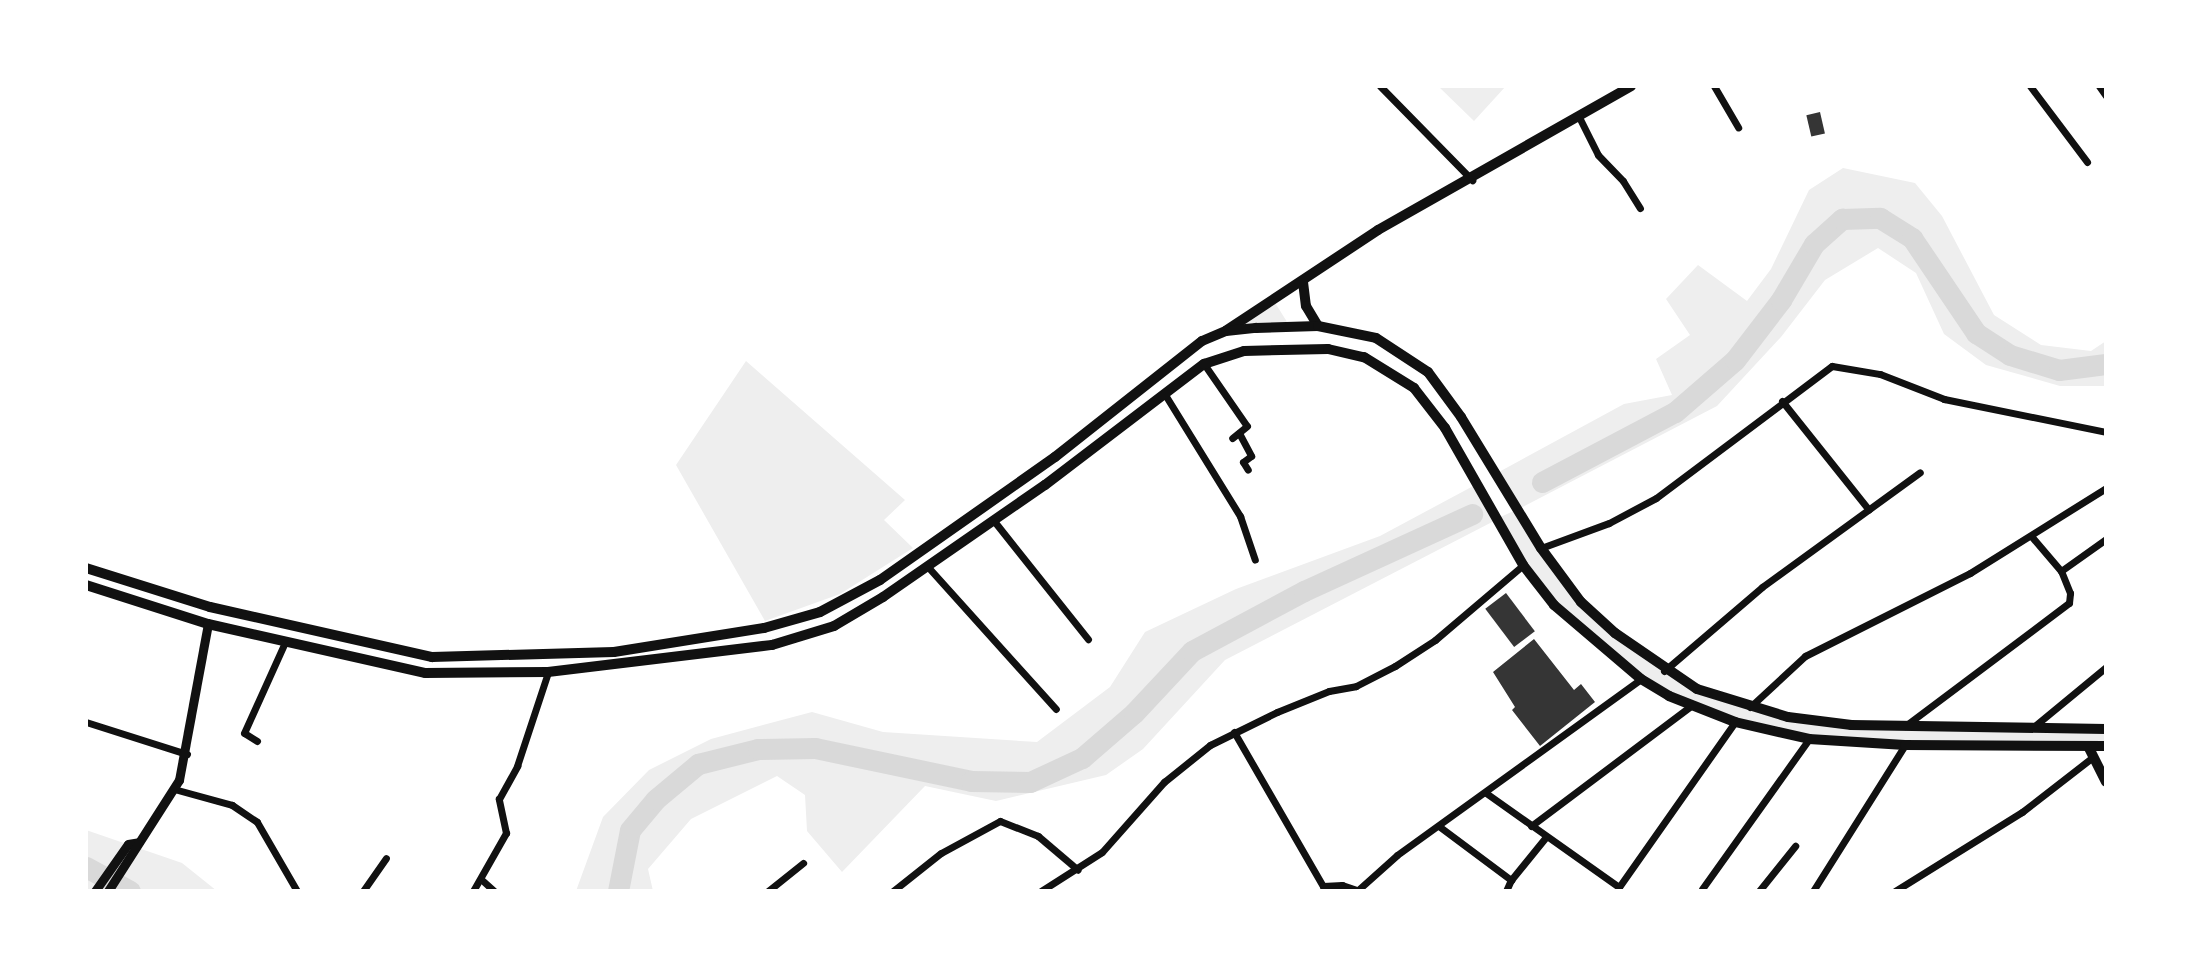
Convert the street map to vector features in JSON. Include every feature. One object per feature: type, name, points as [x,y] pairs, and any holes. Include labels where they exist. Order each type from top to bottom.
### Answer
[{"type":"highway","points":[[86,568],[210,607],[432,657],[614,652],[764,628],[820,612],[880,580],[1055,457],[1192,348],[1226,331],[1378,230],[1472,180],[1631,86]]},
{"type":"highway","points":[[1303,282],[1306,306],[1318,326]]},
{"type":"highway","points":[[1226,331],[1318,326],[1357,332],[1396,348],[1428,372],[1480,446],[1541,548],[1581,602],[1664,670],[1697,689],[1750,708],[1788,717],[1902,728],[2106,729]]},
{"type":"highway","points":[[86,585],[208,624],[425,673],[548,672],[758,647],[807,636],[856,615],[994,521],[1204,364],[1220,356],[1287,346],[1364,357],[1401,376],[1445,428],[1523,565],[1559,611],[1641,679],[1691,706],[1735,722],[1809,739],[1905,745],[2106,746]]},
{"type":"highway","points":[[1445,428],[1456,426],[1461,417]]},
{"type":"highway","points":[[1462,458],[1469,449],[1480,446]]},
{"type":"main road","points":[[2088,746],[2106,782]]},
{"type":"street","points":[[1380,86],[1472,180]]},
{"type":"street","points":[[1714,86],[1738,127]]},
{"type":"street","points":[[2030,86],[2087,162]]},
{"type":"street","points":[[2099,86],[2106,96]]},
{"type":"street","points":[[1579,117],[1598,155],[1623,181],[1640,208]]},
{"type":"street","points":[[1204,364],[1247,426],[1235,435],[1251,456],[1243,462],[1248,470]]},
{"type":"street","points":[[1541,548],[1609,523],[1656,498],[1825,368],[1837,366],[1907,382],[1944,398],[2106,432]]},
{"type":"street","points":[[1164,393],[1240,516],[1255,560]]},
{"type":"street","points":[[1782,401],[1870,510]]},
{"type":"street","points":[[1664,670],[1762,587],[1920,472]]},
{"type":"street","points":[[1750,708],[1772,682],[1805,656],[2032,537],[2106,488]]},
{"type":"street","points":[[994,521],[1088,639]]},
{"type":"street","points":[[1902,728],[2069,603],[2070,593],[2061,571],[2032,537]]},
{"type":"street","points":[[2061,571],[2106,539]]},
{"type":"street","points":[[1041,891],[1102,852],[1175,772],[1234,732],[1319,695],[1356,686],[1395,666],[1434,640],[1523,565]]},
{"type":"street","points":[[928,567],[1056,709]]},
{"type":"street","points":[[108,891],[174,789],[187,754],[208,624]]},
{"type":"street","points":[[257,741],[244,733],[285,642]]},
{"type":"street","points":[[2031,728],[2106,667]]},
{"type":"street","points":[[472,891],[483,881],[506,834],[499,799],[517,766],[548,672]]},
{"type":"street","points":[[1234,732],[1320,889],[1359,890],[1397,855],[1440,827],[1641,679]]},
{"type":"street","points":[[1531,826],[1691,706]]},
{"type":"street","points":[[86,722],[187,754]]},
{"type":"street","points":[[1486,793],[1612,886],[1620,886],[1735,722]]},
{"type":"street","points":[[1702,889],[1809,739]]},
{"type":"street","points":[[1813,891],[1905,745]]},
{"type":"street","points":[[1895,891],[2022,812],[2093,757]]},
{"type":"street","points":[[174,789],[232,805],[257,821],[298,891]]},
{"type":"street","points":[[893,891],[941,853],[1000,821],[1026,829],[1077,870]]},
{"type":"street","points":[[1440,827],[1511,880]]},
{"type":"street","points":[[1506,891],[1511,880],[1546,836]]},
{"type":"street","points":[[95,891],[128,844],[138,847]]},
{"type":"street","points":[[1759,891],[1795,846]]},
{"type":"street","points":[[363,891],[386,858]]},
{"type":"street","points":[[768,891],[803,863]]},
{"type":"street","points":[[483,881],[494,891]]},
{"type":"shaded area","points":[[1438,86],[1506,86],[1474,121]]},
{"type":"shaded area","points":[[1843,168],[1915,183],[1942,216],[1994,315],[2041,345],[2091,351],[2106,341],[2106,386],[2060,386],[1986,365],[1944,334],[1916,273],[1878,248],[1825,280],[1781,337],[1717,406],[1517,510],[1540,548],[1615,633],[1726,701],[1851,725],[2106,729],[2106,746],[1847,743],[1735,722],[1669,696],[1564,616],[1496,520],[1225,660],[1143,749],[1106,775],[996,801],[925,786],[842,872],[807,831],[805,795],[777,776],[691,819],[648,869],[653,891],[576,891],[603,817],[649,770],[711,739],[812,712],[883,732],[1037,742],[1110,687],[1145,632],[1236,589],[1380,536],[1477,484],[1496,519],[1516,510],[1497,473],[1624,404],[1672,395],[1656,359],[1690,335],[1666,299],[1698,265],[1747,301],[1771,269],[1809,190]]},
{"type":"shaded area","points":[[1272,298],[1289,325],[1226,331]]},
{"type":"shaded area","points":[[746,361],[905,500],[884,520],[913,548],[840,594],[765,621],[676,465]]},
{"type":"shaded area","points":[[86,830],[182,863],[217,891],[86,891]]},
{"type":"building","points":[[1820,112],[1825,133],[1811,137],[1806,115]]},
{"type":"building","points":[[1506,593],[1535,631],[1514,647],[1485,609]]},
{"type":"building","points":[[1534,639],[1574,690],[1581,684],[1595,702],[1540,746],[1512,710],[1515,707],[1493,672]]},
{"type":"waterway","points":[[1542,482],[1675,412],[1735,360],[1781,300],[1814,244],[1842,219],[1880,218],[1912,238],[1976,333],[2010,355],[2059,370],[2106,364]]},
{"type":"waterway","points":[[618,891],[630,830],[656,799],[698,764],[758,749],[815,748],[971,781],[1030,782],[1082,758],[1134,713],[1192,651],[1304,591],[1472,514]]},
{"type":"waterway","points":[[86,867],[130,891]]}]
